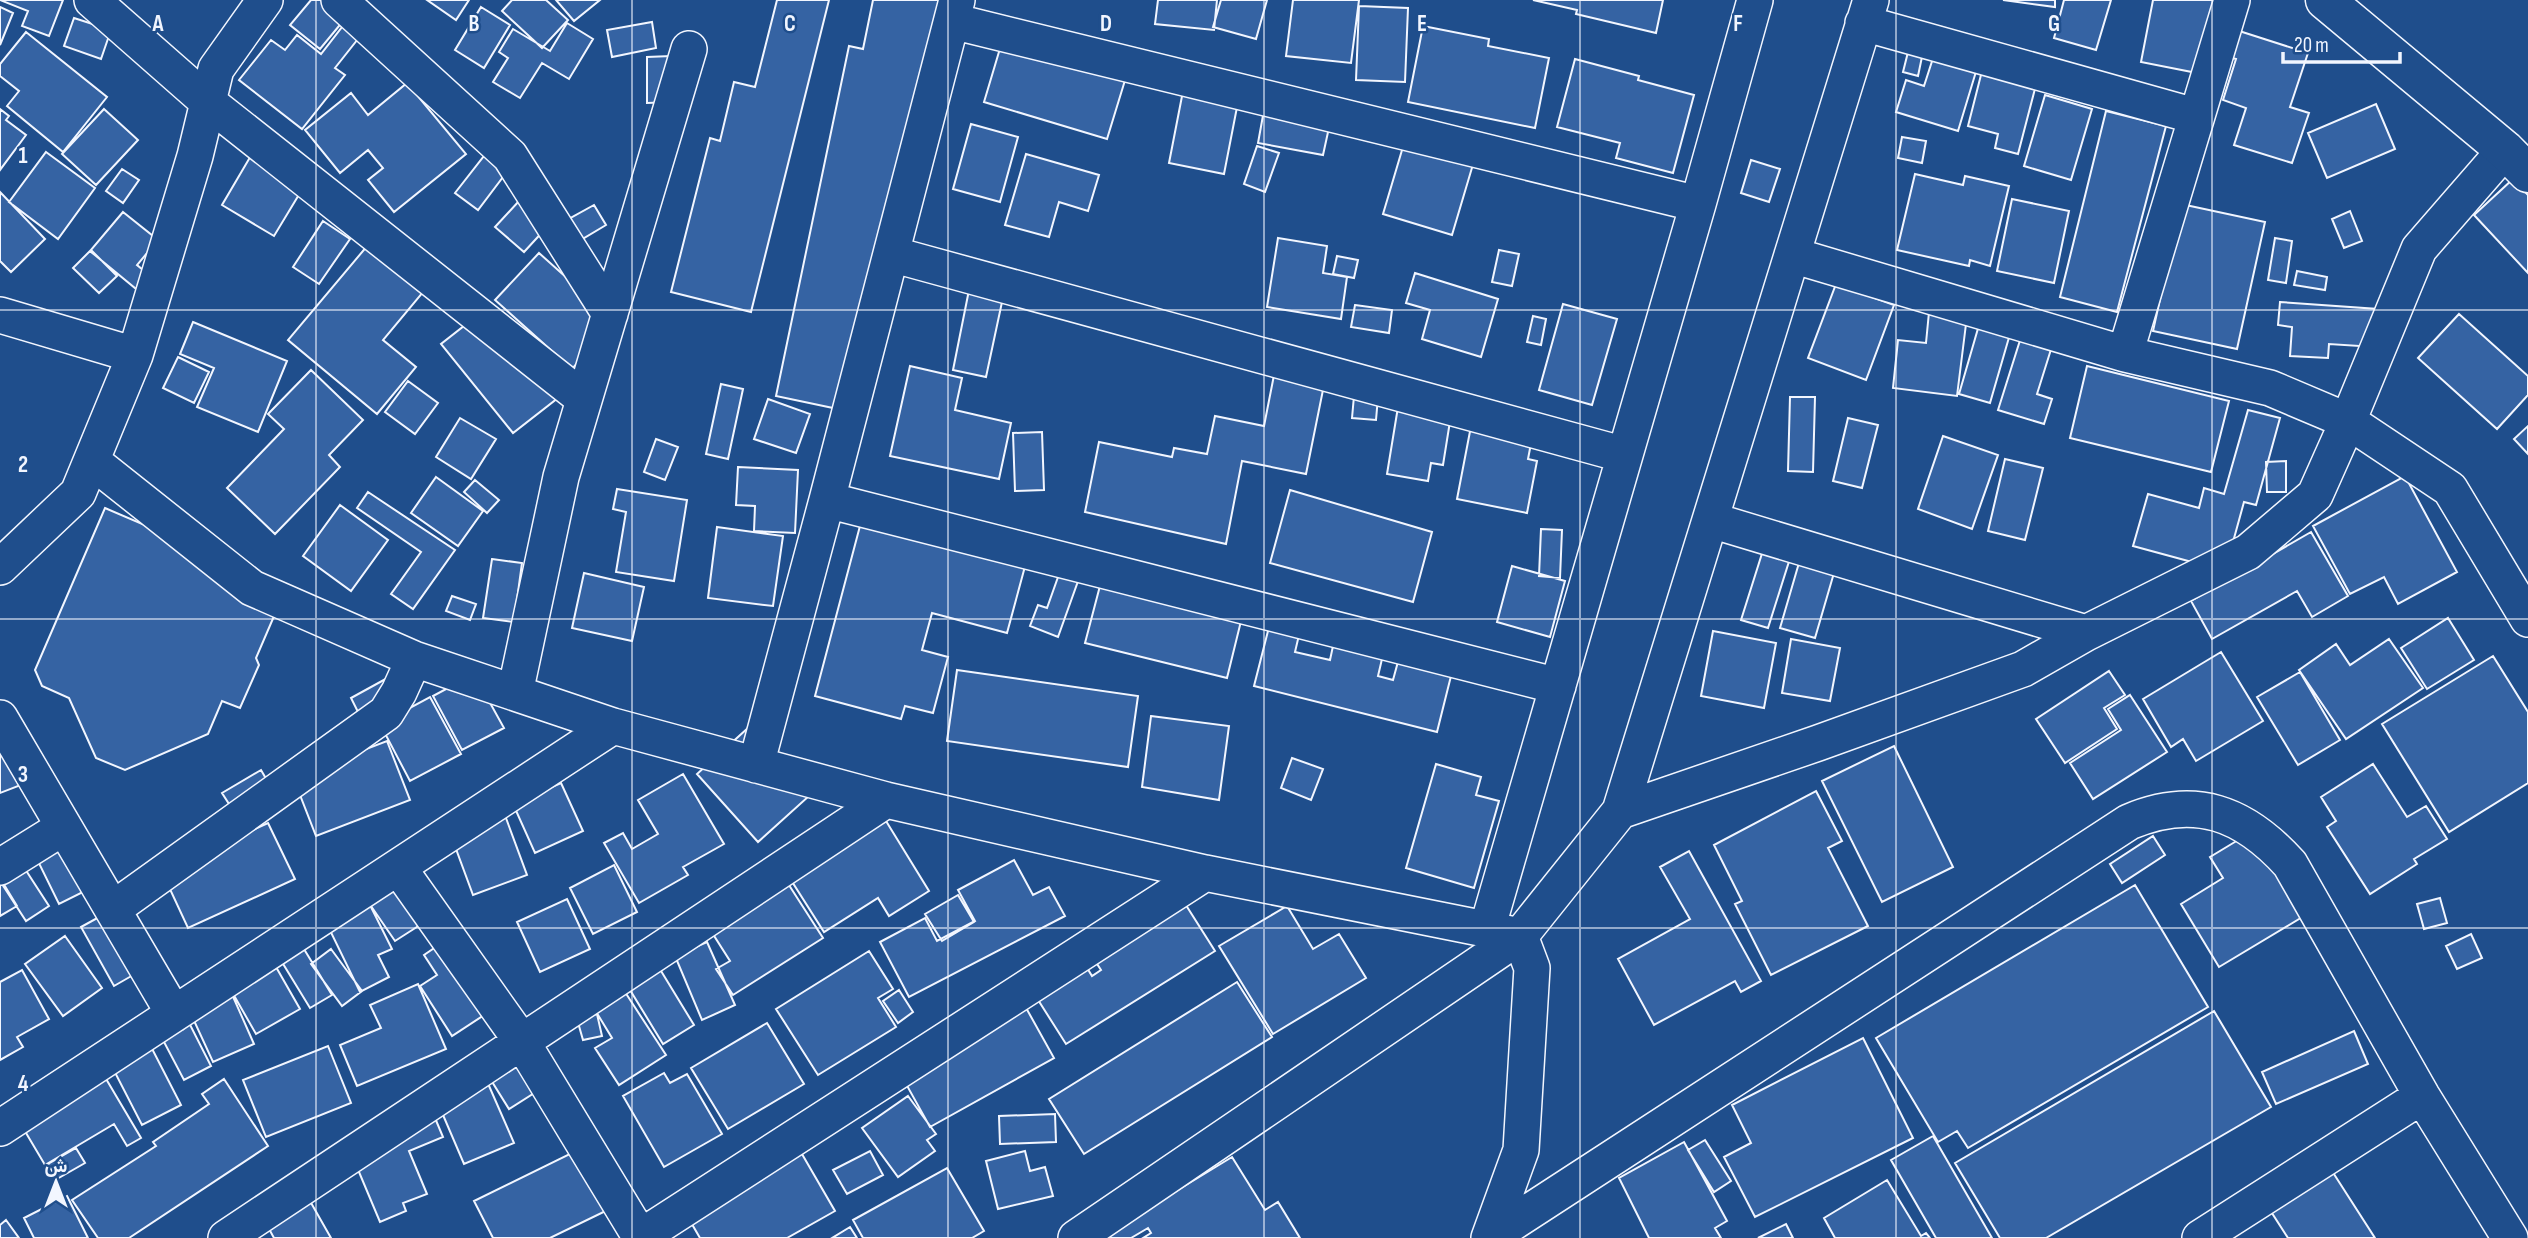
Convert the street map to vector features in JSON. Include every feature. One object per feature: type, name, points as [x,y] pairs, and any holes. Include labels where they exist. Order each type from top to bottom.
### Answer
[{"type":"street","points":[[92,0],[208,102],[584,400]]},
{"type":"street","points":[[0,567],[78,493],[135,355],[195,156],[216,69],[265,0]]},
{"type":"street","points":[[339,0],[510,156],[610,314]]},
{"type":"street","points":[[1487,929],[1755,0]]},
{"type":"street","points":[[2125,354],[2232,0]]},
{"type":"street","points":[[1620,811],[1818,743],[2023,668],[2086,633],[2248,552],[2315,495],[2419,249],[2517,162],[2325,0]]},
{"type":"street","points":[[756,765],[954,11],[1698,204]]},
{"type":"street","points":[[1076,1238],[1520,936],[1620,811],[1867,12],[2195,116]]},
{"type":"street","points":[[515,693],[561,477],[689,49]]},
{"type":"street","points":[[891,254],[1625,455]]},
{"type":"street","points":[[1792,255],[2125,354],[2270,388],[2348,421],[2450,489],[2527,612]]},
{"type":"street","points":[[0,315],[135,355]]},
{"type":"street","points":[[92,461],[252,588],[414,659],[613,726],[886,800],[1205,873],[1520,936]]},
{"type":"street","points":[[827,500],[1559,686]]},
{"type":"street","points":[[1711,520],[2086,633]]},
{"type":"street","points":[[113,909],[386,713],[414,659]]},
{"type":"street","points":[[0,718],[174,1014]]},
{"type":"street","points":[[0,1128],[613,726]]},
{"type":"street","points":[[226,1238],[886,800]]},
{"type":"street","points":[[1520,936],[1532,968],[1521,1150],[1489,1238],[2129,822],[2173,808],[2196,808],[2219,813],[2246,825],[2270,842],[2290,863],[2422,1096],[2510,1238]]},
{"type":"street","points":[[0,867],[64,827]]},
{"type":"street","points":[[398,867],[522,1042],[640,1238],[1205,873]]},
{"type":"street","points":[[2200,1238],[2422,1096]]},
{"type":"building","points":[[0,0],[63,0],[49,36],[22,26],[28,11]]},
{"type":"building","points":[[311,0],[355,0],[358,3],[320,49],[290,25]]},
{"type":"building","points":[[427,0],[469,0],[456,20]]},
{"type":"building","points":[[512,0],[546,0],[568,20],[542,48],[502,11]]},
{"type":"building","points":[[556,0],[600,0],[574,21]]},
{"type":"building","points":[[777,0],[829,0],[751,312],[671,292],[710,138],[720,141],[734,82],[755,87]]},
{"type":"building","points":[[873,0],[939,0],[852,412],[776,396],[849,46],[863,49]]},
{"type":"building","points":[[1158,0],[1217,0],[1214,30],[1155,24]]},
{"type":"building","points":[[1221,0],[1267,0],[1256,39],[1213,27]]},
{"type":"building","points":[[1293,0],[1359,0],[1351,63],[1286,56]]},
{"type":"building","points":[[1533,0],[1663,0],[1656,33],[1576,14],[1577,10]]},
{"type":"building","points":[[2003,0],[2055,0],[2055,7]]},
{"type":"building","points":[[2064,0],[2111,0],[2096,50],[2054,38]]},
{"type":"building","points":[[2153,0],[2216,0],[2202,74],[2141,62]]},
{"type":"building","points":[[1359,6],[1408,8],[1405,82],[1356,80]]},
{"type":"building","points":[[0,7],[13,13],[0,45]]},
{"type":"building","points":[[481,7],[510,25],[484,68],[455,50]]},
{"type":"building","points":[[353,13],[369,25],[335,68],[345,75],[302,129],[239,80],[271,40],[285,50],[297,35],[321,54]]},
{"type":"building","points":[[74,18],[111,30],[101,59],[64,46]]},
{"type":"building","points":[[652,22],[656,48],[612,57],[607,30]]},
{"type":"building","points":[[567,23],[593,39],[569,79],[542,63],[520,98],[493,82],[508,58],[499,52],[513,29],[550,51]]},
{"type":"building","points":[[1007,25],[1130,64],[1107,139],[984,102]]},
{"type":"building","points":[[1423,26],[1489,39],[1488,46],[1549,58],[1535,128],[1408,102]]},
{"type":"building","points":[[2233,29],[2308,53],[2290,107],[2309,113],[2292,163],[2234,145],[2246,108],[2223,100],[2236,59],[2224,56]]},
{"type":"building","points":[[26,32],[107,97],[63,152],[7,106],[19,91],[0,76],[0,64]]},
{"type":"building","points":[[1909,48],[1923,52],[1918,76],[1903,72]]},
{"type":"building","points":[[1935,52],[1978,65],[1958,131],[1896,112],[1906,80],[1924,86]]},
{"type":"building","points":[[671,56],[673,102],[647,103],[647,57]]},
{"type":"building","points":[[1575,59],[1639,76],[1638,80],[1694,95],[1673,173],[1616,158],[1620,143],[1557,127]]},
{"type":"building","points":[[1983,67],[2037,81],[2018,154],[1995,148],[1998,134],[1968,126]]},
{"type":"building","points":[[407,83],[466,154],[394,212],[368,180],[383,168],[368,150],[340,173],[305,130],[351,93],[368,115]]},
{"type":"building","points":[[1183,91],[1238,102],[1224,174],[1169,163]]},
{"type":"building","points":[[2045,95],[2092,109],[2071,180],[2024,166]]},
{"type":"building","points":[[2376,104],[2395,149],[2327,178],[2308,133]]},
{"type":"building","points":[[0,109],[9,116],[6,120],[26,135],[0,170]]},
{"type":"building","points":[[104,109],[138,140],[96,185],[62,154]]},
{"type":"building","points":[[1264,110],[1330,123],[1323,155],[1258,143]]},
{"type":"building","points":[[2106,111],[2166,126],[2117,312],[2060,297]]},
{"type":"building","points":[[971,124],[1018,137],[1000,202],[953,189]]},
{"type":"building","points":[[1902,137],[1926,141],[1922,163],[1898,158]]},
{"type":"building","points":[[1405,140],[1474,161],[1452,235],[1383,214]]},
{"type":"building","points":[[1257,146],[1279,153],[1265,192],[1244,184]]},
{"type":"building","points":[[256,147],[309,178],[274,236],[222,205]]},
{"type":"building","points":[[46,152],[95,188],[58,239],[9,202]]},
{"type":"building","points":[[1026,154],[1099,175],[1088,211],[1059,202],[1049,237],[1005,225]]},
{"type":"building","points":[[484,156],[506,173],[478,210],[455,193]]},
{"type":"building","points":[[1751,160],[1780,169],[1769,202],[1741,193]]},
{"type":"building","points":[[122,169],[139,180],[123,203],[106,191]]},
{"type":"building","points":[[1915,174],[1963,185],[1965,176],[2009,186],[1990,266],[1970,260],[1969,266],[1897,250]]},
{"type":"building","points":[[2513,179],[2528,195],[2528,273],[2474,215]]},
{"type":"building","points":[[0,192],[45,239],[11,272],[0,261]]},
{"type":"building","points":[[2012,199],[2069,211],[2054,283],[1997,271]]},
{"type":"building","points":[[519,201],[547,227],[524,252],[495,227]]},
{"type":"building","points":[[2181,204],[2265,222],[2237,349],[2153,331]]},
{"type":"building","points":[[594,205],[606,225],[579,241],[567,220]]},
{"type":"building","points":[[2350,211],[2362,241],[2344,248],[2332,219]]},
{"type":"building","points":[[123,212],[158,240],[137,265],[153,278],[141,293],[90,251]]},
{"type":"building","points":[[323,221],[350,239],[319,284],[293,267]]},
{"type":"building","points":[[1278,238],[1327,246],[1323,273],[1347,277],[1341,319],[1267,307]]},
{"type":"building","points":[[2275,238],[2292,241],[2286,283],[2268,280]]},
{"type":"building","points":[[368,245],[424,291],[383,340],[416,367],[377,414],[288,340]]},
{"type":"building","points":[[91,250],[117,276],[99,293],[73,268]]},
{"type":"building","points":[[1499,250],[1519,254],[1512,286],[1492,282]]},
{"type":"building","points":[[539,253],[615,321],[572,369],[495,300]]},
{"type":"building","points":[[1337,256],[1358,260],[1354,278],[1333,274]]},
{"type":"building","points":[[2297,271],[2327,277],[2325,290],[2294,285]]},
{"type":"building","points":[[1415,273],[1498,299],[1481,357],[1422,339],[1430,310],[1406,303]]},
{"type":"building","points":[[971,280],[1005,288],[986,377],[953,370]]},
{"type":"building","points":[[1836,284],[1894,305],[1866,380],[1808,358]]},
{"type":"building","points":[[2280,302],[2378,309],[2375,347],[2329,344],[2328,358],[2290,356],[2292,327],[2278,325]]},
{"type":"building","points":[[492,304],[563,394],[513,433],[441,344]]},
{"type":"building","points":[[1563,304],[1617,319],[1592,405],[1539,390]]},
{"type":"building","points":[[1355,305],[1392,310],[1389,333],[1351,327]]},
{"type":"building","points":[[1929,312],[1967,316],[1957,396],[1893,388],[1898,340],[1926,343]]},
{"type":"building","points":[[2459,314],[2528,376],[2528,395],[2497,429],[2418,358]]},
{"type":"building","points":[[1533,316],[1546,319],[1541,345],[1527,342]]},
{"type":"building","points":[[193,322],[287,361],[258,432],[197,407],[214,368],[180,354]]},
{"type":"building","points":[[1979,325],[2010,334],[1990,403],[1959,394]]},
{"type":"building","points":[[2022,334],[2053,343],[2037,394],[2052,399],[2044,424],[1998,410]]},
{"type":"building","points":[[178,357],[209,372],[194,403],[163,388]]},
{"type":"building","points":[[910,366],[962,378],[955,410],[1011,423],[999,479],[890,456]]},
{"type":"building","points":[[2087,366],[2229,401],[2211,472],[2070,438]]},
{"type":"building","points":[[311,370],[363,420],[329,455],[340,467],[275,534],[227,488],[284,429],[268,414]]},
{"type":"building","points":[[1275,370],[1325,380],[1306,474],[1242,461],[1226,544],[1085,512],[1099,442],[1172,457],[1174,448],[1207,454],[1215,416],[1264,426]]},
{"type":"building","points":[[408,381],[438,403],[415,434],[385,412]]},
{"type":"building","points":[[721,384],[743,389],[728,459],[706,454]]},
{"type":"building","points":[[1354,396],[1378,397],[1376,420],[1352,418]]},
{"type":"building","points":[[1790,397],[1815,397],[1813,472],[1788,471]]},
{"type":"building","points":[[768,399],[810,414],[796,453],[754,439]]},
{"type":"building","points":[[1398,407],[1451,415],[1443,465],[1431,463],[1428,481],[1387,474]]},
{"type":"building","points":[[2248,410],[2280,418],[2256,505],[2244,502],[2225,571],[2133,546],[2148,494],[2199,508],[2204,488],[2224,494]]},
{"type":"building","points":[[460,418],[496,439],[471,479],[436,457]]},
{"type":"building","points":[[1848,418],[1878,425],[1862,488],[1833,481]]},
{"type":"building","points":[[1472,421],[1533,433],[1528,459],[1537,461],[1527,513],[1457,499]]},
{"type":"building","points":[[2528,426],[2528,454],[2514,439]]},
{"type":"building","points":[[1042,432],[1044,490],[1015,491],[1013,433]]},
{"type":"building","points":[[1943,436],[1998,455],[1972,529],[1918,509]]},
{"type":"building","points":[[656,439],[678,447],[665,480],[644,472]]},
{"type":"building","points":[[2005,459],[2043,468],[2025,540],[1988,531]]},
{"type":"building","points":[[2286,461],[2286,492],[2267,492],[2266,462]]},
{"type":"building","points":[[738,467],[798,470],[795,533],[754,531],[755,506],[736,505]]},
{"type":"building","points":[[2405,476],[2457,572],[2398,604],[2384,577],[2350,594],[2313,526]]},
{"type":"building","points":[[436,477],[483,511],[458,546],[411,513]]},
{"type":"building","points":[[475,480],[499,500],[487,513],[464,492]]},
{"type":"building","points":[[617,489],[687,500],[674,581],[616,572],[626,512],[613,509]]},
{"type":"building","points":[[1290,490],[1432,532],[1413,602],[1270,563]]},
{"type":"building","points":[[368,492],[455,550],[413,609],[391,594],[421,552],[357,508]]},
{"type":"building","points":[[340,505],[388,540],[351,591],[303,556]]},
{"type":"building","points":[[865,507],[1027,559],[1007,633],[932,613],[922,650],[948,657],[933,713],[905,706],[901,719],[815,696]]},
{"type":"building","points":[[105,508],[287,586],[256,658],[259,665],[240,708],[222,701],[208,734],[125,770],[96,758],[69,698],[42,686],[35,670]]},
{"type":"building","points":[[1771,525],[1798,533],[1768,628],[1741,620]]},
{"type":"building","points":[[717,527],[783,536],[773,606],[708,598]]},
{"type":"building","points":[[1541,529],[1562,530],[1560,578],[1539,576]]},
{"type":"building","points":[[1808,532],[1843,542],[1815,638],[1780,628]]},
{"type":"building","points":[[2311,532],[2348,596],[2312,617],[2297,591],[2212,639],[2191,601]]},
{"type":"building","points":[[492,559],[522,563],[514,622],[483,618]]},
{"type":"building","points":[[1063,563],[1082,570],[1058,637],[1030,626],[1038,605],[1047,608]]},
{"type":"building","points":[[1512,566],[1565,581],[1550,637],[1497,622]]},
{"type":"building","points":[[584,573],[644,587],[632,641],[572,628]]},
{"type":"building","points":[[1101,582],[1242,617],[1227,678],[1085,643]]},
{"type":"building","points":[[452,596],[476,604],[470,620],[446,611]]},
{"type":"building","points":[[2448,618],[2474,660],[2427,689],[2401,648]]},
{"type":"building","points":[[1269,627],[1299,635],[1295,652],[1330,660],[1333,646],[1382,659],[1378,676],[1393,680],[1399,658],[1452,672],[1437,732],[1254,686]]},
{"type":"building","points":[[1713,631],[1776,643],[1764,708],[1701,696]]},
{"type":"building","points":[[1791,639],[1840,648],[1830,701],[1782,693]]},
{"type":"building","points":[[2389,639],[2423,688],[2346,739],[2299,670],[2336,644],[2350,665]]},
{"type":"building","points":[[2221,652],[2263,721],[2196,761],[2183,739],[2171,747],[2143,699]]},
{"type":"building","points":[[2493,656],[2528,712],[2528,783],[2449,832],[2382,724]]},
{"type":"building","points":[[957,670],[1138,696],[1128,767],[947,741]]},
{"type":"building","points":[[2109,671],[2125,695],[2104,708],[2117,729],[2065,763],[2036,719]]},
{"type":"building","points":[[2300,672],[2340,740],[2298,765],[2257,697]]},
{"type":"building","points":[[474,674],[504,728],[462,750],[433,696]]},
{"type":"building","points":[[391,676],[363,722],[351,698]]},
{"type":"building","points":[[2130,695],[2167,752],[2093,799],[2070,763],[2121,730],[2108,709]]},
{"type":"building","points":[[430,697],[461,754],[410,781],[380,724]]},
{"type":"building","points":[[1151,716],[1229,726],[1219,800],[1142,787]]},
{"type":"building","points":[[0,724],[26,783],[0,793]]},
{"type":"building","points":[[748,728],[809,796],[758,842],[697,774]]},
{"type":"building","points":[[387,741],[410,800],[316,836],[293,777]]},
{"type":"building","points":[[1894,746],[1953,867],[1882,902],[1822,781]]},
{"type":"building","points":[[1292,758],[1323,769],[1311,800],[1281,788]]},
{"type":"building","points":[[1436,764],[1481,777],[1476,795],[1499,801],[1474,888],[1406,868]]},
{"type":"building","points":[[2373,764],[2407,817],[2426,806],[2447,839],[2414,859],[2417,864],[2370,894],[2327,827],[2336,821],[2321,797]]},
{"type":"building","points":[[261,770],[276,796],[238,818],[222,793]]},
{"type":"building","points":[[683,774],[724,844],[683,867],[688,875],[639,903],[604,843],[623,833],[632,849],[658,834],[638,800]]},
{"type":"building","points":[[561,783],[583,831],[535,853],[513,804]]},
{"type":"building","points":[[1816,791],[1842,841],[1828,848],[1868,926],[1771,975],[1735,904],[1742,901],[1714,845]]},
{"type":"building","points":[[503,810],[527,875],[473,895],[449,830]]},
{"type":"building","points":[[78,821],[107,880],[59,904],[30,845]]},
{"type":"building","points":[[886,821],[929,891],[889,916],[878,898],[824,932],[791,880]]},
{"type":"building","points":[[268,823],[295,879],[188,928],[162,872]]},
{"type":"building","points":[[2258,828],[2309,913],[2219,967],[2181,904],[2223,878],[2210,857]]},
{"type":"building","points":[[2153,836],[2165,855],[2122,883],[2110,864]]},
{"type":"building","points":[[1689,851],[1761,981],[1741,992],[1735,981],[1654,1025],[1618,959],[1690,919],[1660,867]]},
{"type":"building","points":[[14,852],[49,906],[26,921],[0,881]]},
{"type":"building","points":[[1014,860],[1033,895],[1049,887],[1065,916],[909,997],[880,942],[925,918],[937,941],[975,921],[958,890]]},
{"type":"building","points":[[400,864],[434,916],[395,941],[360,890]]},
{"type":"building","points":[[614,865],[637,912],[593,934],[570,888]]},
{"type":"building","points":[[0,878],[17,906],[0,916]]},
{"type":"building","points":[[787,882],[823,938],[733,995],[716,969],[730,961],[711,931]]},
{"type":"building","points":[[2135,885],[2208,1007],[1968,1148],[1957,1131],[1938,1142],[1876,1038]]},
{"type":"building","points":[[1177,891],[1215,951],[1066,1044],[1028,984],[1078,953],[1092,976],[1101,970],[1086,947]]},
{"type":"building","points":[[365,895],[392,949],[378,955],[389,977],[360,992],[323,916]]},
{"type":"building","points":[[958,895],[974,922],[942,941],[925,914]]},
{"type":"building","points":[[2440,898],[2447,923],[2424,929],[2417,904]]},
{"type":"building","points":[[567,899],[590,949],[540,972],[517,922]]},
{"type":"building","points":[[128,901],[161,959],[114,986],[81,927]]},
{"type":"building","points":[[1287,906],[1313,949],[1339,934],[1366,978],[1273,1034],[1219,946]]},
{"type":"building","points":[[455,934],[501,1004],[452,1036],[420,986],[437,975],[424,955]]},
{"type":"building","points":[[2471,934],[2482,958],[2457,969],[2446,946]]},
{"type":"building","points":[[65,936],[102,988],[63,1016],[25,964]]},
{"type":"building","points":[[296,936],[332,995],[310,1008],[274,949]]},
{"type":"building","points":[[707,942],[735,1005],[702,1020],[675,956]]},
{"type":"building","points":[[331,949],[362,991],[342,1006],[311,964]]},
{"type":"building","points":[[869,951],[893,989],[878,998],[896,1027],[818,1075],[776,1009]]},
{"type":"building","points":[[268,953],[300,1009],[256,1034],[224,978]]},
{"type":"building","points":[[658,966],[694,1025],[663,1044],[627,985]]},
{"type":"building","points":[[22,970],[49,1019],[17,1037],[23,1047],[0,1060],[0,982]]},
{"type":"building","points":[[1237,982],[1272,1037],[1084,1154],[1049,1099]]},
{"type":"building","points":[[227,983],[254,1044],[213,1062],[185,1001]]},
{"type":"building","points":[[418,984],[446,1049],[357,1086],[340,1045],[381,1028],[370,1005]]},
{"type":"building","points":[[899,990],[913,1012],[898,1023],[883,1001]]},
{"type":"building","points":[[625,992],[666,1055],[619,1085],[595,1048],[612,1038],[595,1010]]},
{"type":"building","points":[[1020,997],[1054,1058],[930,1127],[896,1066]]},
{"type":"building","points":[[182,1009],[211,1066],[184,1080],[154,1023]]},
{"type":"building","points":[[2214,1011],[2271,1107],[2046,1238],[2000,1238],[1955,1163]]},
{"type":"building","points":[[597,1014],[602,1036],[583,1040],[577,1019]]},
{"type":"building","points":[[767,1023],[804,1084],[728,1129],[691,1068]]},
{"type":"building","points":[[2354,1031],[2368,1064],[2276,1104],[2262,1072]]},
{"type":"building","points":[[146,1037],[181,1105],[142,1125],[107,1057]]},
{"type":"building","points":[[1863,1038],[1913,1138],[1755,1217],[1724,1157],[1751,1143],[1732,1105]]},
{"type":"building","points":[[328,1046],[351,1103],[266,1137],[243,1080]]},
{"type":"building","points":[[516,1053],[539,1090],[509,1109],[486,1072]]},
{"type":"building","points":[[99,1067],[141,1138],[127,1146],[114,1124],[45,1165],[16,1116]]},
{"type":"building","points":[[664,1073],[670,1083],[687,1074],[722,1134],[664,1167],[623,1096]]},
{"type":"building","points":[[224,1079],[268,1146],[129,1238],[98,1238],[72,1200],[156,1146],[153,1142],[209,1104],[202,1094]]},
{"type":"building","points":[[486,1079],[514,1143],[464,1164],[437,1101]]},
{"type":"building","points":[[908,1096],[936,1134],[927,1140],[935,1151],[898,1177],[862,1128]]},
{"type":"building","points":[[1055,1114],[1056,1142],[1000,1144],[999,1116]]},
{"type":"building","points":[[435,1118],[443,1137],[409,1151],[427,1194],[403,1203],[406,1211],[380,1222],[351,1153]]},
{"type":"building","points":[[1933,1136],[1992,1238],[1936,1238],[1891,1160]]},
{"type":"building","points":[[1705,1140],[1731,1181],[1714,1192],[1688,1150]]},
{"type":"building","points":[[795,1142],[835,1211],[787,1238],[700,1238],[682,1207]]},
{"type":"building","points":[[1684,1142],[1727,1221],[1715,1228],[1721,1238],[1649,1238],[1619,1178]]},
{"type":"building","points":[[588,1145],[618,1205],[550,1238],[493,1238],[474,1201]]},
{"type":"building","points":[[76,1148],[85,1163],[57,1179],[48,1164]]},
{"type":"building","points":[[870,1151],[883,1175],[847,1194],[833,1170]]},
{"type":"building","points":[[1025,1151],[1030,1171],[1045,1167],[1053,1196],[998,1209],[986,1161]]},
{"type":"building","points":[[1232,1157],[1265,1210],[1278,1202],[1300,1238],[1143,1238],[1151,1233],[1148,1228],[1131,1238],[1099,1238]]},
{"type":"building","points":[[947,1168],[984,1231],[972,1238],[863,1238],[853,1220]]},
{"type":"building","points":[[2332,1171],[2375,1238],[2288,1238],[2270,1210]]},
{"type":"building","points":[[1887,1180],[1921,1236],[1926,1233],[1930,1238],[1835,1238],[1824,1218]]},
{"type":"building","points":[[306,1194],[331,1238],[274,1238],[263,1218]]},
{"type":"building","points":[[67,1196],[88,1238],[34,1238],[24,1218]]},
{"type":"building","points":[[6,1220],[19,1238],[0,1238],[0,1225]]},
{"type":"building","points":[[1786,1224],[1793,1238],[1758,1238]]},
{"type":"building","points":[[850,1227],[857,1238],[832,1238]]}]
